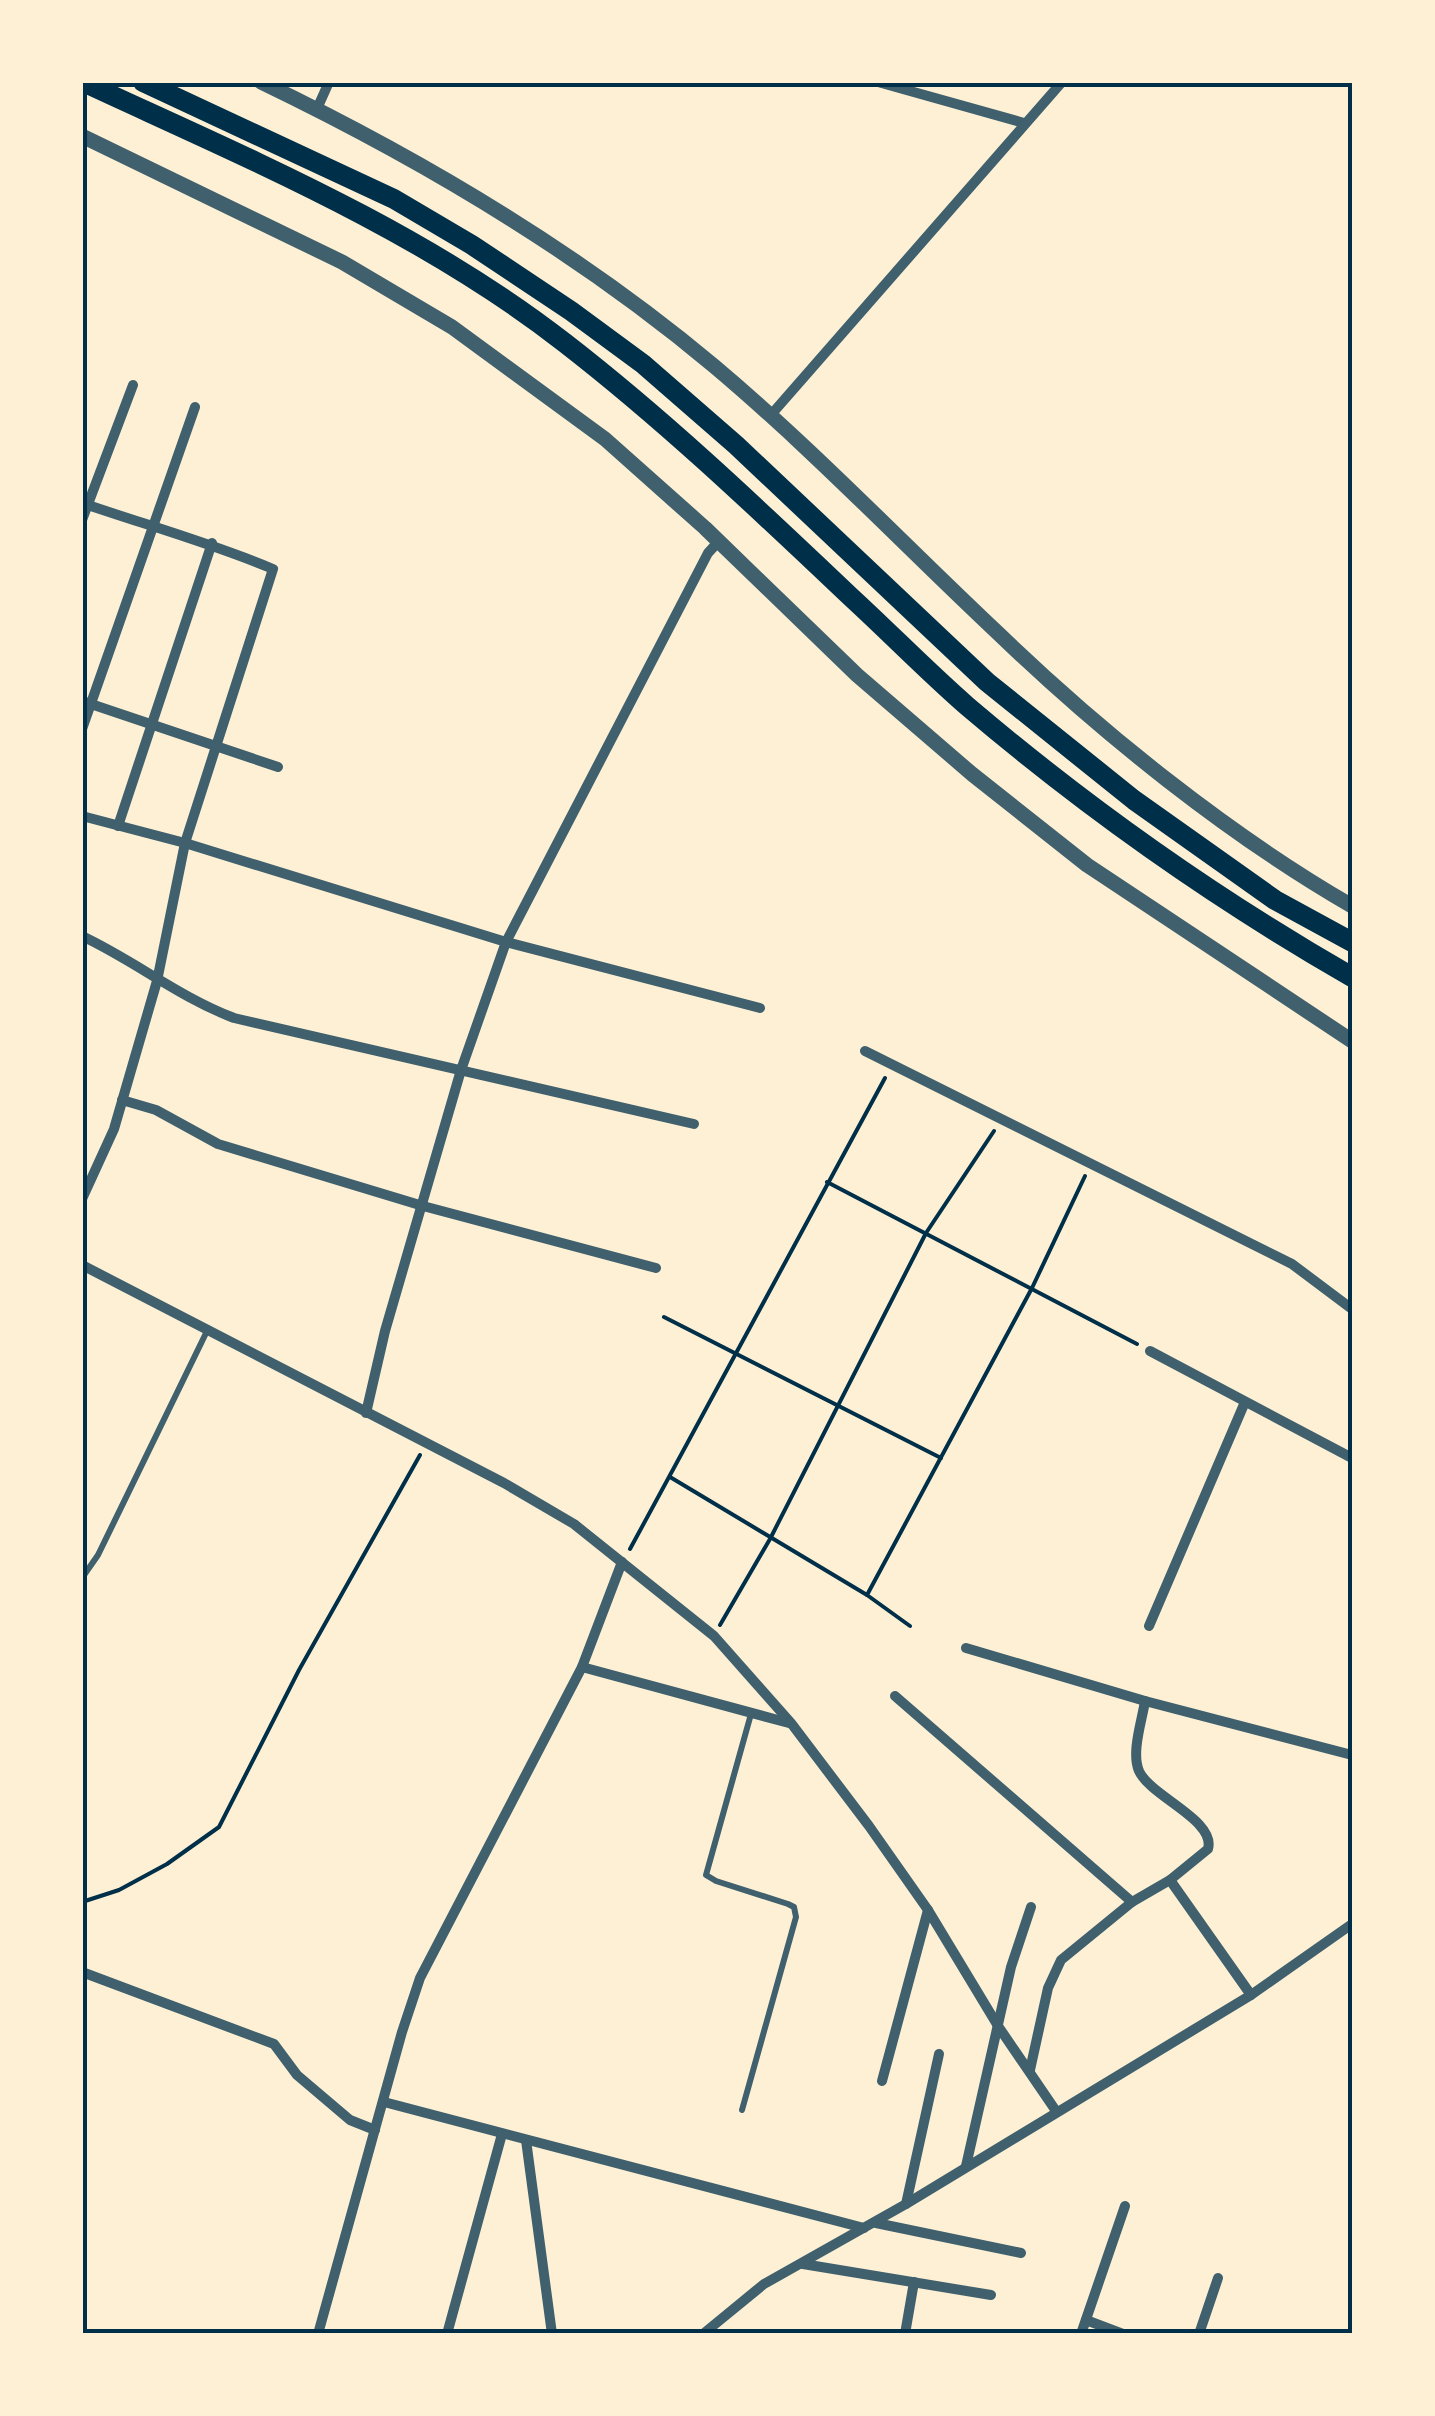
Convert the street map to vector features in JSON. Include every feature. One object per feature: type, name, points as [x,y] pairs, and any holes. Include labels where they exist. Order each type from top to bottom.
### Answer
[{"type":"highway","points":[[82,82],[379,223],[460,270],[563,341],[658,418],[966,705],[1132,836],[1253,920],[1352,977]]},
{"type":"highway","points":[[144,82],[394,199],[571,311],[643,364],[736,444],[988,682],[1134,800],[1275,900],[1352,942]]},
{"type":"street","points":[[261,82],[439,176],[569,256],[712,365],[852,488],[1071,701],[1210,811],[1352,906]]},
{"type":"street","points":[[316,111],[330,82]]},
{"type":"street","points":[[878,82],[1024,123]]},
{"type":"street","points":[[770,416],[1062,82]]},
{"type":"street","points":[[82,136],[342,262],[452,327],[605,439],[719,541],[857,675],[972,774],[1087,865],[1352,1041]]},
{"type":"street","points":[[82,520],[133,385]]},
{"type":"street","points":[[82,729],[87,703],[195,407]]},
{"type":"street","points":[[82,1200],[114,1129],[157,981],[185,843],[273,569],[212,543],[85,504]]},
{"type":"street","points":[[366,1413],[385,1331],[462,1070],[506,942],[640,680],[708,553],[719,541]]},
{"type":"street","points":[[118,826],[212,543]]},
{"type":"street","points":[[87,703],[278,767]]},
{"type":"street","points":[[82,816],[185,843],[506,942],[760,1008]]},
{"type":"street","points":[[82,936],[206,1008],[234,1018],[694,1124]]},
{"type":"street","points":[[865,1051],[1292,1264],[1352,1309]]},
{"type":"street","points":[[122,1100],[156,1110],[218,1144],[423,1206],[656,1268]]},
{"type":"street","points":[[82,1265],[504,1483],[574,1524],[714,1636],[791,1723],[928,1910],[998,2026],[1056,2111]]},
{"type":"street","points":[[1150,1351],[1352,1458]]},
{"type":"street","points":[[1149,1626],[1245,1402]]},
{"type":"street","points":[[318,2334],[420,1978],[582,1667],[622,1562]]},
{"type":"street","points":[[966,1648],[1145,1701],[1352,1755]]},
{"type":"street","points":[[582,1667],[791,1723]]},
{"type":"street","points":[[895,1696],[1132,1902]]},
{"type":"street","points":[[1030,2070],[1048,1988],[1062,1960],[1132,1902],[1170,1880],[1208,1848],[1210,1837],[1138,1769],[1136,1752],[1145,1701]]},
{"type":"street","points":[[1170,1880],[1250,1996]]},
{"type":"street","points":[[966,2166],[1018,1939],[1032,1906]]},
{"type":"street","points":[[882,2081],[928,1910]]},
{"type":"street","points":[[703,2334],[764,2284],[906,2204],[1250,1996],[1352,1924]]},
{"type":"street","points":[[82,1972],[274,2044],[297,2075],[350,2120],[375,2130]]},
{"type":"street","points":[[906,2204],[938,2054]]},
{"type":"street","points":[[384,2102],[869,2225],[1021,2253]]},
{"type":"street","points":[[448,2334],[502,2134]]},
{"type":"street","points":[[526,2140],[552,2334]]},
{"type":"street","points":[[1081,2334],[1125,2206]]},
{"type":"street","points":[[802,2264],[991,2295]]},
{"type":"street","points":[[1200,2334],[1218,2278]]},
{"type":"street","points":[[905,2334],[914,2282]]},
{"type":"street","points":[[1086,2320],[1123,2334]]},
{"type":"lane","points":[[82,1578],[98,1555],[208,1328]]},
{"type":"lane","points":[[742,2110],[796,1917],[794,1907],[788,1904],[706,1875],[752,1714]]},
{"type":"path","points":[[622,1562],[893,1063]]},
{"type":"path","points":[[714,1636],[770,1539],[926,1233],[1002,1118]]},
{"type":"path","points":[[867,1595],[1032,1288],[1091,1163]]},
{"type":"path","points":[[827,1182],[1150,1351]]},
{"type":"path","points":[[664,1317],[941,1458]]},
{"type":"path","points":[[82,1902],[120,1890],[220,1826],[299,1670],[426,1443]]},
{"type":"path","points":[[670,1476],[867,1595],[910,1626]]}]
